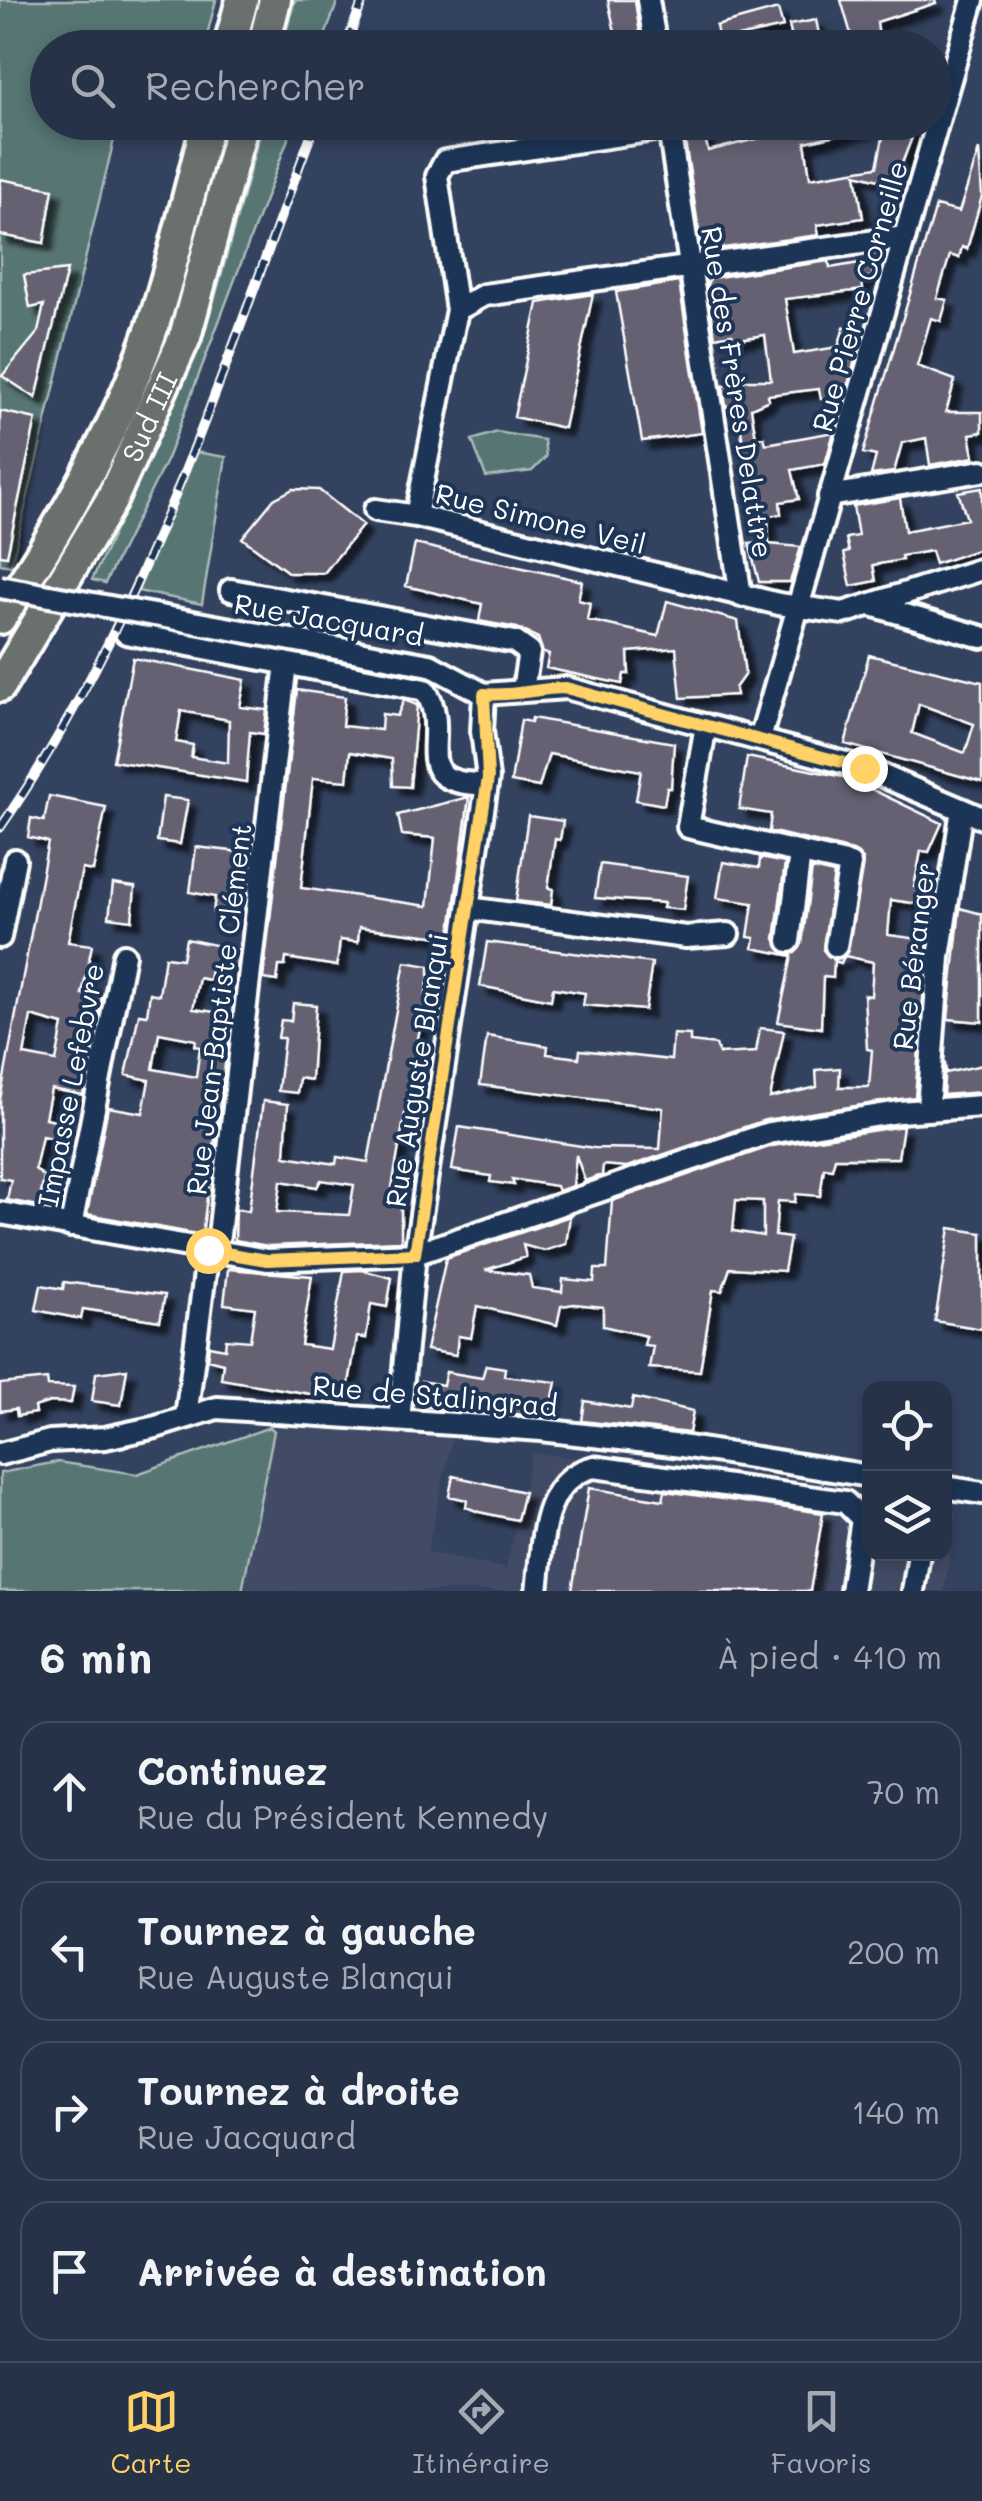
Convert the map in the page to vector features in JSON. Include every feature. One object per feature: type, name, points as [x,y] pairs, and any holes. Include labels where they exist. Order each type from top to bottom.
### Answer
[{"type":"highway","points":[[234,30],[242,0]]},
{"type":"highway","points":[[268,30],[275,0]]},
{"type":"highway","name":"Sud III","points":[[0,618],[43,554],[124,397],[152,328],[203,140]]},
{"type":"highway","name":"Sud III","points":[[0,686],[111,501],[186,337],[238,140]]},
{"type":"street","points":[[648,0],[653,30]]},
{"type":"street","name":"Rue Pierre Corneille","points":[[952,71],[972,0]]},
{"type":"street","points":[[578,140],[445,162],[436,176],[458,310],[484,295],[905,238]]},
{"type":"street","name":"Rue des Frères Delattre","points":[[670,140],[741,596],[842,612],[871,605]]},
{"type":"street","name":"Rue Pierre Corneille","points":[[797,606],[933,140]]},
{"type":"street","name":"Rue Simone Veil","points":[[458,310],[416,516],[741,596]]},
{"type":"street","points":[[830,496],[982,471]]},
{"type":"street","points":[[376,510],[416,516]]},
{"type":"street","points":[[871,605],[982,569]]},
{"type":"street","name":"Rue Jacquard","points":[[0,587],[430,665],[484,694]]},
{"type":"street","points":[[231,590],[523,645],[529,655],[523,690]]},
{"type":"street","points":[[871,605],[982,637]]},
{"type":"street","points":[[760,739],[797,606]]},
{"type":"street","points":[[126,633],[425,690],[432,700],[436,764],[441,776],[451,782],[487,784]]},
{"type":"street","name":"Rue Jean-Baptiste Clément","points":[[186,1417],[208,1250],[219,1235],[286,663]]},
{"type":"street","points":[[484,694],[504,696],[523,690],[566,688],[864,768],[982,818]]},
{"type":"street","name":"Rue Auguste Blanqui","points":[[399,1420],[415,1254],[487,784],[484,694]]},
{"type":"street","points":[[706,725],[688,827],[850,864],[836,946]]},
{"type":"street","name":"Rue Béranger","points":[[928,1110],[939,957],[962,809]]},
{"type":"street","points":[[789,941],[800,853]]},
{"type":"street","points":[[0,937],[15,860]]},
{"type":"street","name":"Rue Auguste Blanqui","points":[[468,908],[686,937],[728,934]]},
{"type":"street","name":"Impasse Lefebvre","points":[[71,1226],[124,955]]},
{"type":"street","points":[[0,1214],[267,1260],[415,1254],[770,1133],[982,1106]]},
{"type":"street","name":"Rue de Stalingrad","points":[[0,1454],[50,1441],[105,1438],[216,1408],[682,1446],[862,1475]]},
{"type":"street","points":[[537,1591],[550,1501],[574,1472],[594,1467],[845,1502],[862,1516]]},
{"type":"street","points":[[952,1488],[982,1493]]},
{"type":"street","points":[[851,1591],[862,1538]]},
{"type":"street","points":[[913,1591],[918,1561]]},
{"type":"shaded area","points":[[270,1427],[453,1435],[427,1552],[506,1569],[532,1453],[662,1466],[862,1498],[862,1561],[949,1561],[944,1591],[242,1591],[274,1431]]},
{"type":"green space","points":[[0,0],[216,0],[208,30],[30,30],[30,140],[114,140],[11,566],[0,564]]},
{"type":"green space","points":[[295,0],[338,0],[327,30],[287,30]]},
{"type":"green space","points":[[258,140],[288,140],[167,459],[105,583],[92,580],[190,368],[214,301]]},
{"type":"green space","points":[[497,432],[544,440],[546,457],[532,471],[486,477],[472,440]]},
{"type":"green space","points":[[195,452],[226,457],[202,604],[138,591]]},
{"type":"green space","points":[[270,1427],[274,1431],[242,1591],[0,1591],[0,1473],[57,1462],[137,1474]]},
{"type":"building","points":[[608,0],[635,0],[639,30],[614,30]]},
{"type":"building","points":[[841,0],[936,3],[877,22],[878,30],[850,30]]},
{"type":"building","points":[[778,9],[783,27],[717,30],[716,26]]},
{"type":"building","points":[[816,20],[818,30],[790,30],[789,25]]},
{"type":"building","points":[[685,140],[706,140],[708,151],[752,140],[814,140],[805,142],[810,178],[877,167],[882,140],[911,140],[894,184],[856,174],[863,218],[817,225],[819,235],[702,251]]},
{"type":"building","points":[[979,150],[982,196],[967,249],[962,247],[959,258],[950,255],[937,298],[947,300],[941,321],[931,318],[917,366],[955,380],[946,412],[982,412],[982,432],[970,434],[974,457],[930,465],[926,438],[902,443],[894,472],[871,475],[876,456],[863,453],[936,206],[959,212]]},
{"type":"building","points":[[0,179],[53,189],[44,243],[0,235]]},
{"type":"building","points":[[829,261],[830,268],[871,261],[873,277],[862,278],[863,290],[785,299],[794,354],[838,347],[844,327],[863,332],[845,395],[821,399],[819,389],[768,395],[769,400],[751,408],[756,438],[764,437],[766,444],[834,432],[825,464],[792,470],[799,499],[780,502],[781,514],[768,516],[769,544],[801,547],[790,582],[759,582],[749,543],[759,544],[737,405],[726,407],[723,386],[771,380],[765,335],[733,340],[732,334],[715,337],[707,284],[711,278]]},
{"type":"building","points":[[67,270],[36,398],[2,376],[38,332],[44,305],[30,308],[24,275]]},
{"type":"building","points":[[679,282],[702,433],[642,441],[616,292]]},
{"type":"building","points":[[593,294],[564,428],[514,417],[538,303]]},
{"type":"building","points":[[0,411],[36,419],[7,556],[0,555]]},
{"type":"building","points":[[982,488],[982,556],[977,550],[935,564],[931,551],[901,556],[902,560],[873,565],[876,581],[851,586],[844,553],[849,552],[846,538],[858,536],[853,506],[900,498],[905,531],[967,519],[958,492]]},
{"type":"building","points":[[293,489],[319,490],[363,525],[324,573],[289,573],[242,538],[274,499]]},
{"type":"building","points":[[415,544],[582,581],[578,600],[590,603],[587,620],[658,636],[667,601],[738,621],[745,674],[735,688],[736,695],[681,698],[676,648],[628,652],[629,674],[624,674],[622,684],[546,668],[549,654],[543,653],[538,638],[517,628],[479,621],[482,604],[406,586]]},
{"type":"building","points":[[869,655],[982,682],[982,782],[845,744]],"holes":[[[919,704],[974,724],[965,753],[912,733]]]},
{"type":"building","points":[[133,658],[245,680],[240,707],[267,710],[264,734],[250,732],[246,782],[113,761]],"holes":[[[181,711],[229,720],[228,763],[191,757],[193,745],[176,742]]]},
{"type":"building","points":[[297,690],[345,697],[342,726],[381,730],[382,714],[397,716],[404,700],[417,705],[410,787],[393,786],[392,759],[350,752],[347,781],[313,778],[301,888],[428,906],[435,838],[402,835],[398,815],[469,797],[450,938],[359,927],[358,942],[340,940],[337,966],[286,958],[285,966],[279,966],[277,981],[263,979]]},
{"type":"building","points":[[532,718],[674,743],[671,788],[667,788],[664,805],[636,800],[641,771],[549,754],[539,787],[511,782],[521,720],[531,722]]},
{"type":"building","points":[[747,757],[848,778],[942,823],[929,852],[921,851],[914,887],[935,890],[933,906],[891,900],[888,935],[928,940],[915,1097],[765,1120],[627,1167],[603,1165],[602,1175],[585,1181],[576,1155],[573,1186],[558,1191],[556,1186],[512,1179],[514,1185],[490,1182],[491,1176],[452,1170],[459,1127],[594,1148],[660,1149],[663,1108],[480,1085],[487,1036],[548,1046],[547,1054],[579,1058],[580,1050],[671,1060],[673,1034],[690,1035],[690,1042],[716,1045],[719,1054],[756,1052],[760,1028],[784,1031],[770,1098],[817,1087],[816,1070],[840,1068],[839,1087],[869,1087],[872,1050],[867,1049],[864,995],[871,996],[873,962],[845,956],[863,859],[853,851],[769,831],[771,814],[739,809]]},
{"type":"building","points":[[49,796],[106,807],[93,871],[82,869],[68,942],[92,945],[82,994],[102,997],[97,1021],[88,1019],[81,1055],[90,1058],[83,1095],[51,1089],[45,1118],[65,1122],[61,1140],[42,1136],[35,1169],[44,1177],[41,1193],[63,1197],[60,1210],[7,1200],[11,1180],[0,1178],[0,1100],[48,842],[28,837],[31,818],[44,821]],"holes":[[[31,1016],[63,1025],[56,1061],[24,1055]]]},
{"type":"building","points":[[163,797],[188,800],[180,844],[157,841]]},
{"type":"building","points":[[528,816],[563,821],[560,840],[555,839],[548,888],[553,889],[551,905],[516,901]]},
{"type":"building","points":[[196,847],[240,852],[243,892],[238,914],[213,912],[215,897],[190,892]]},
{"type":"building","points":[[760,858],[785,863],[775,939],[786,954],[795,953],[802,944],[812,869],[834,874],[823,950],[833,959],[844,957],[841,963],[834,961],[833,978],[823,977],[821,1028],[778,1022],[792,956],[753,948],[755,938],[748,937],[753,903],[717,898],[723,862],[759,868]]},
{"type":"building","points":[[600,864],[688,876],[683,910],[663,908],[664,903],[595,898]]},
{"type":"building","points":[[113,884],[135,887],[132,920],[109,917]]},
{"type":"building","points":[[960,908],[982,914],[982,1022],[948,1019]]},
{"type":"building","points":[[186,939],[239,950],[236,968],[212,964],[209,980],[199,978],[193,1009],[223,1013],[219,1049],[227,1050],[202,1235],[87,1214],[108,1107],[143,1113],[149,1080],[126,1075],[139,1014],[147,1015],[150,993],[159,995],[165,957],[182,959]],"holes":[[[159,1033],[196,1040],[195,1046],[200,1047],[196,1077],[153,1069]]]},
{"type":"building","points":[[487,942],[652,963],[645,1010],[583,1005],[585,993],[553,988],[551,1000],[480,986]]},
{"type":"building","points":[[405,962],[429,966],[392,1187],[398,1189],[396,1204],[401,1205],[401,1241],[268,1246],[235,1240],[236,1209],[249,1211],[263,1101],[288,1104],[285,1156],[336,1164],[337,1157],[368,1162]],"holes":[[[321,1180],[354,1185],[349,1215],[277,1212],[281,1181],[317,1187]]]},
{"type":"building","points":[[293,1003],[316,1005],[311,1080],[299,1078],[297,1093],[278,1091],[284,1038],[278,1038],[281,1020],[291,1021]]},
{"type":"building","points":[[945,1063],[946,1073],[982,1065],[982,1092],[943,1095]]},
{"type":"building","points":[[903,1126],[898,1158],[835,1158],[832,1169],[824,1168],[820,1196],[796,1194],[795,1202],[778,1201],[775,1236],[790,1238],[784,1271],[730,1268],[722,1291],[713,1290],[700,1371],[649,1368],[653,1346],[644,1345],[646,1336],[603,1326],[603,1307],[574,1304],[561,1306],[557,1325],[477,1306],[471,1338],[458,1336],[456,1355],[426,1350],[446,1258],[570,1216],[566,1244],[544,1251],[523,1245],[526,1257],[485,1270],[529,1275],[532,1288],[562,1292],[563,1279],[594,1282],[595,1269],[607,1269],[612,1201],[772,1146]],"holes":[[[736,1200],[763,1201],[763,1236],[733,1231]]]},
{"type":"building","points":[[950,1228],[982,1233],[982,1329],[935,1321]]},
{"type":"building","points":[[228,1269],[312,1276],[301,1345],[330,1349],[344,1271],[362,1270],[392,1278],[387,1307],[371,1304],[366,1338],[357,1337],[346,1400],[221,1379],[223,1363],[207,1359],[209,1346],[225,1349],[226,1339],[250,1341],[255,1308],[224,1304]]},
{"type":"building","points":[[64,1282],[165,1295],[160,1321],[83,1309],[81,1319],[36,1310],[41,1285],[63,1289]]},
{"type":"building","points":[[486,1365],[505,1368],[504,1376],[556,1382],[549,1417],[422,1406],[418,1400],[421,1381],[443,1385],[446,1372],[482,1378]]},
{"type":"building","points":[[127,1369],[121,1405],[92,1401],[96,1373]]},
{"type":"building","points":[[47,1379],[48,1386],[74,1387],[71,1403],[50,1402],[34,1407],[35,1413],[17,1416],[16,1409],[0,1411],[0,1384]]},
{"type":"building","points":[[633,1398],[693,1411],[689,1433],[582,1421],[585,1401],[631,1409]]},
{"type":"building","points":[[453,1476],[524,1492],[517,1520],[479,1512],[466,1507],[467,1500],[449,1496]]},
{"type":"building","points":[[589,1488],[663,1500],[665,1491],[823,1513],[810,1591],[572,1591]]},
{"type":"railway","points":[[352,30],[363,0]]},
{"type":"railway","points":[[0,828],[99,662],[141,575],[215,395],[309,140]]},
{"type":"route","points":[[208,1250],[267,1260],[415,1254],[488,778],[482,731],[484,694],[504,696],[534,688],[566,688],[864,768]]}]
